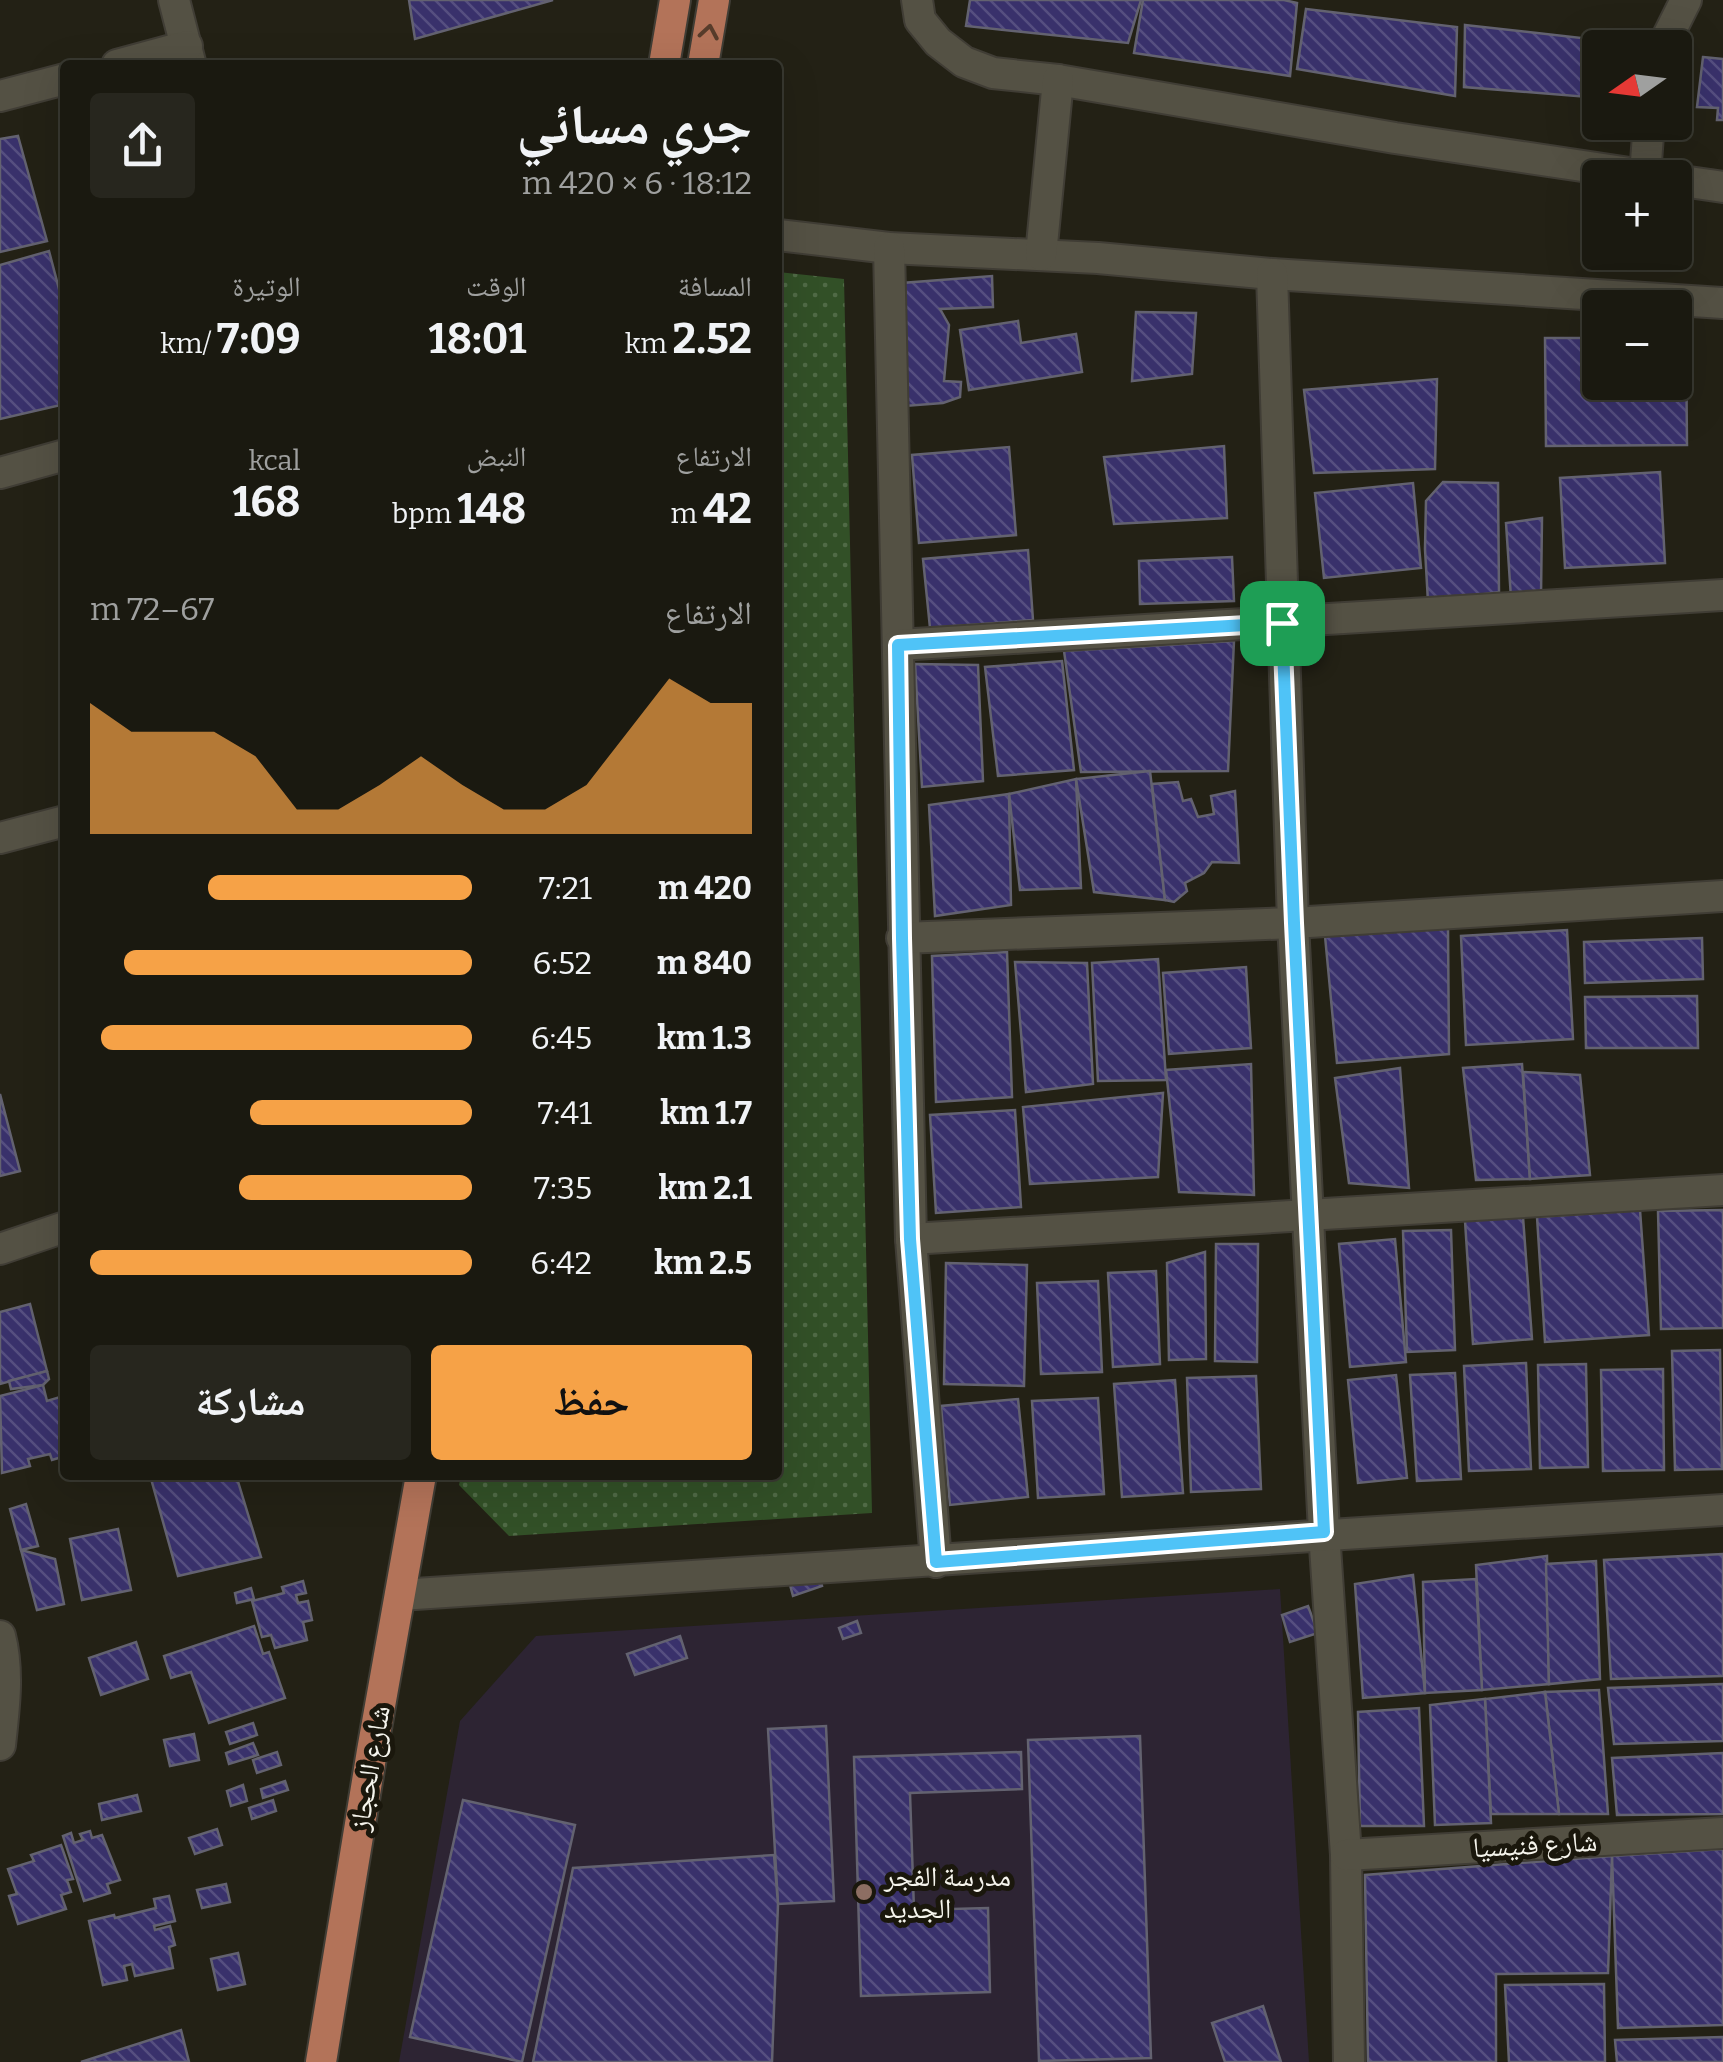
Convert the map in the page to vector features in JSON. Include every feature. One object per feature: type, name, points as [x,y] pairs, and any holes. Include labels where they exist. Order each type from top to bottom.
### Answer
[{"type":"main road","points":[[665,60],[675,0]]},
{"type":"main road","points":[[704,60],[714,0]]},
{"type":"main road","name":"شارع الحجاز","points":[[321,2062],[421,1480]]},
{"type":"street","points":[[157,60],[189,56],[174,0]]},
{"type":"street","points":[[918,0],[920,20],[938,42],[964,62],[993,73],[1058,80],[1395,138],[1582,165]]},
{"type":"street","points":[[1671,30],[1686,0]]},
{"type":"street","points":[[0,96],[60,80]]},
{"type":"street","points":[[1041,255],[1058,80]]},
{"type":"street","points":[[1692,182],[1723,188]]},
{"type":"street","points":[[782,235],[889,248],[1041,255],[1723,303]]},
{"type":"street","points":[[889,248],[910,1239],[936,1562]]},
{"type":"street","points":[[1272,274],[1294,923],[1324,1532],[1346,1855],[1350,2062]]},
{"type":"street","points":[[0,473],[60,456]]},
{"type":"street","points":[[898,645],[1723,596]]},
{"type":"street","points":[[0,838],[60,822]]},
{"type":"street","points":[[902,938],[1294,923],[1723,896]]},
{"type":"street","points":[[910,1239],[1723,1190]]},
{"type":"street","points":[[0,1249],[60,1229]]},
{"type":"street","points":[[400,1595],[936,1562],[1324,1532],[1723,1510]]},
{"type":"street","points":[[0,1636],[5,1697],[0,1744]]},
{"type":"street","name":"شارع فنيسيا","points":[[1346,1855],[1723,1833]]},
{"type":"shaded area","name":"مدرسة الفجر الجديد","points":[[1280,1589],[1309,2062],[399,2062],[460,1721],[536,1636]]},
{"type":"green space","points":[[782,272],[844,279],[872,1513],[509,1536],[459,1485],[460,1480],[782,1480]]},
{"type":"building","points":[[409,0],[553,0],[415,39]]},
{"type":"building","points":[[970,0],[1141,0],[1128,43],[966,26]]},
{"type":"building","points":[[1143,0],[1297,3],[1290,76],[1134,53]]},
{"type":"building","points":[[1306,9],[1457,27],[1455,96],[1297,69]]},
{"type":"building","points":[[1465,25],[1582,38],[1582,97],[1464,87]]},
{"type":"building","points":[[1703,57],[1723,59],[1723,120],[1717,120],[1718,108],[1697,107]]},
{"type":"building","points":[[18,136],[47,241],[0,252],[0,139]]},
{"type":"building","points":[[49,251],[60,293],[60,405],[0,419],[0,265]]},
{"type":"building","points":[[992,276],[993,307],[940,309],[949,325],[944,381],[961,382],[960,397],[943,403],[905,406],[902,283]]},
{"type":"building","points":[[1136,312],[1196,313],[1192,374],[1132,381]]},
{"type":"building","points":[[1018,321],[1021,343],[1076,334],[1082,372],[969,390],[960,330]]},
{"type":"building","points":[[1545,338],[1582,338],[1582,400],[1687,400],[1687,445],[1546,446]]},
{"type":"building","points":[[1437,379],[1435,469],[1314,473],[1304,390]]},
{"type":"building","points":[[1224,446],[1227,518],[1114,524],[1104,457]]},
{"type":"building","points":[[1009,447],[1016,535],[919,543],[912,455]]},
{"type":"building","points":[[1660,472],[1665,563],[1565,568],[1560,478]]},
{"type":"building","points":[[1443,482],[1498,483],[1499,592],[1428,602],[1426,501]]},
{"type":"building","points":[[1413,483],[1421,568],[1324,578],[1315,493]]},
{"type":"building","points":[[1542,518],[1541,595],[1511,598],[1506,523]]},
{"type":"building","points":[[1028,550],[1033,620],[930,628],[923,559]]},
{"type":"building","points":[[1232,557],[1234,601],[1140,604],[1139,561]]},
{"type":"building","points":[[1234,641],[1228,771],[1081,772],[1064,651]]},
{"type":"building","points":[[1062,661],[1074,770],[998,776],[985,667]]},
{"type":"building","points":[[915,664],[978,665],[983,781],[922,787]]},
{"type":"building","points":[[1150,771],[1165,900],[1094,892],[1076,779]]},
{"type":"building","points":[[1076,779],[1081,888],[1020,890],[1009,794]]},
{"type":"building","points":[[1178,782],[1183,801],[1191,799],[1198,817],[1214,814],[1211,796],[1235,791],[1239,863],[1212,862],[1204,873],[1185,883],[1187,891],[1174,902],[1165,900],[1152,784]]},
{"type":"building","points":[[1009,794],[1011,905],[935,916],[929,805]]},
{"type":"building","points":[[1448,928],[1449,1054],[1337,1063],[1325,936]]},
{"type":"building","points":[[1567,930],[1573,1039],[1466,1045],[1461,936]]},
{"type":"building","points":[[1702,938],[1703,979],[1585,983],[1584,942]]},
{"type":"building","points":[[1007,952],[1012,1097],[936,1102],[932,956]]},
{"type":"building","points":[[1158,959],[1166,1080],[1098,1081],[1092,963]]},
{"type":"building","points":[[1015,962],[1087,963],[1093,1084],[1026,1092]]},
{"type":"building","points":[[1246,967],[1251,1048],[1169,1054],[1163,973]]},
{"type":"building","points":[[1697,996],[1698,1048],[1586,1048],[1585,997]]},
{"type":"building","points":[[1251,1064],[1254,1195],[1179,1192],[1166,1070]]},
{"type":"building","points":[[1522,1064],[1530,1179],[1476,1180],[1463,1068]]},
{"type":"building","points":[[1400,1068],[1409,1188],[1349,1183],[1335,1078]]},
{"type":"building","points":[[1523,1072],[1580,1075],[1590,1175],[1530,1179]]},
{"type":"building","points":[[1163,1093],[1158,1177],[1030,1184],[1023,1107]]},
{"type":"building","points":[[0,1094],[20,1171],[0,1176]]},
{"type":"building","points":[[1015,1110],[1021,1207],[936,1213],[930,1115]]},
{"type":"building","points":[[1640,1210],[1649,1335],[1545,1342],[1537,1217]]},
{"type":"building","points":[[1723,1210],[1723,1328],[1661,1329],[1658,1211]]},
{"type":"building","points":[[1523,1217],[1532,1339],[1473,1344],[1465,1221]]},
{"type":"building","points":[[1451,1230],[1455,1350],[1407,1352],[1403,1231]]},
{"type":"building","points":[[1395,1239],[1406,1362],[1350,1367],[1339,1244]]},
{"type":"building","points":[[1216,1244],[1258,1244],[1257,1362],[1215,1361]]},
{"type":"building","points":[[1205,1252],[1206,1359],[1169,1360],[1167,1263]]},
{"type":"building","points":[[946,1263],[1027,1265],[1024,1386],[944,1384]]},
{"type":"building","points":[[1156,1271],[1160,1364],[1113,1367],[1108,1273]]},
{"type":"building","points":[[1098,1281],[1102,1372],[1041,1374],[1037,1283]]},
{"type":"building","points":[[30,1304],[47,1371],[0,1384],[0,1312]]},
{"type":"building","points":[[1720,1350],[1722,1469],[1675,1470],[1672,1351]]},
{"type":"building","points":[[1526,1363],[1531,1469],[1469,1471],[1464,1366]]},
{"type":"building","points":[[1586,1364],[1588,1467],[1540,1468],[1538,1365]]},
{"type":"building","points":[[1663,1369],[1664,1470],[1603,1471],[1601,1370]]},
{"type":"building","points":[[47,1371],[49,1379],[43,1385],[11,1389],[9,1381]]},
{"type":"building","points":[[1455,1373],[1461,1479],[1417,1481],[1410,1375]]},
{"type":"building","points":[[1396,1375],[1407,1478],[1358,1483],[1348,1380]]},
{"type":"building","points":[[1256,1376],[1261,1489],[1191,1492],[1187,1378]]},
{"type":"building","points":[[1175,1380],[1183,1493],[1122,1497],[1114,1384]]},
{"type":"building","points":[[43,1385],[47,1401],[60,1397],[60,1458],[52,1460],[50,1454],[28,1459],[30,1466],[2,1473],[0,1396]]},
{"type":"building","points":[[1098,1398],[1104,1494],[1038,1498],[1032,1401]]},
{"type":"building","points":[[1018,1399],[1028,1497],[950,1505],[941,1406]]},
{"type":"building","points":[[151,1480],[238,1480],[261,1557],[178,1576]]},
{"type":"building","points":[[26,1504],[38,1546],[21,1550],[10,1509]]},
{"type":"building","points":[[118,1529],[131,1590],[82,1600],[70,1539]]},
{"type":"building","points":[[21,1550],[55,1559],[64,1604],[37,1610]]},
{"type":"building","points":[[1723,1554],[1723,1676],[1611,1679],[1604,1560]]},
{"type":"building","points":[[1547,1556],[1549,1684],[1482,1690],[1476,1565]]},
{"type":"building","points":[[1596,1561],[1600,1679],[1549,1684],[1546,1564]]},
{"type":"building","points":[[818,1571],[822,1586],[793,1596],[789,1581]]},
{"type":"building","points":[[1413,1575],[1425,1693],[1363,1698],[1355,1584]]},
{"type":"building","points":[[1476,1579],[1482,1690],[1425,1693],[1423,1582]]},
{"type":"building","points":[[303,1581],[306,1593],[296,1595],[298,1603],[308,1601],[312,1620],[303,1622],[307,1640],[275,1648],[271,1635],[262,1637],[252,1601],[284,1593],[282,1587]]},
{"type":"building","points":[[251,1588],[254,1599],[237,1603],[235,1593]]},
{"type":"building","points":[[1308,1606],[1318,1633],[1290,1642],[1282,1615]]},
{"type":"building","points":[[857,1621],[861,1633],[843,1639],[839,1628]]},
{"type":"building","points":[[254,1626],[263,1654],[269,1652],[285,1698],[209,1723],[191,1672],[171,1678],[164,1656]]},
{"type":"building","points":[[680,1636],[687,1658],[635,1675],[627,1654]]},
{"type":"building","points":[[136,1642],[148,1679],[101,1695],[89,1658]]},
{"type":"building","points":[[1723,1684],[1723,1741],[1614,1744],[1608,1688]]},
{"type":"building","points":[[1599,1690],[1608,1814],[1559,1814],[1545,1692]]},
{"type":"building","points":[[1545,1692],[1559,1814],[1491,1814],[1485,1699]]},
{"type":"building","points":[[1485,1699],[1491,1823],[1435,1825],[1430,1705]]},
{"type":"building","points":[[1419,1708],[1424,1826],[1360,1826],[1358,1712]]},
{"type":"building","points":[[253,1723],[257,1735],[230,1744],[226,1732]]},
{"type":"building","points":[[826,1726],[834,1901],[778,1904],[768,1729]]},
{"type":"building","points":[[194,1734],[199,1760],[170,1766],[164,1740]]},
{"type":"building","points":[[1140,1736],[1151,2058],[1039,2061],[1028,1740]]},
{"type":"building","points":[[253,1743],[258,1755],[229,1764],[226,1753]]},
{"type":"building","points":[[277,1752],[281,1765],[257,1773],[253,1760]]},
{"type":"building","points":[[1021,1752],[1022,1789],[910,1793],[914,1910],[988,1908],[990,1992],[861,1996],[854,1757]]},
{"type":"building","points":[[1723,1753],[1723,1814],[1617,1815],[1612,1758]]},
{"type":"building","points":[[285,1781],[288,1790],[263,1798],[261,1789]]},
{"type":"building","points":[[243,1785],[247,1801],[231,1806],[227,1791]]},
{"type":"building","points":[[137,1795],[141,1811],[102,1820],[99,1804]]},
{"type":"building","points":[[273,1800],[276,1811],[252,1819],[249,1808]]},
{"type":"building","points":[[463,1800],[575,1825],[522,2062],[410,2037]]},
{"type":"building","points":[[217,1829],[222,1845],[195,1854],[189,1838]]},
{"type":"building","points":[[90,1831],[92,1838],[102,1835],[120,1880],[107,1884],[110,1893],[84,1901],[63,1836],[71,1833],[74,1843],[83,1840],[80,1834]]},
{"type":"building","points":[[61,1845],[73,1879],[67,1880],[71,1892],[61,1895],[66,1909],[18,1924],[9,1896],[17,1894],[8,1869],[34,1861],[31,1855]]},
{"type":"building","points":[[1723,1849],[1723,2025],[1618,2028],[1612,1856]]},
{"type":"building","points":[[774,1855],[778,1904],[772,2062],[533,2062],[573,1868]]},
{"type":"building","points":[[1612,1856],[1608,1973],[1496,1974],[1496,2062],[1368,2062],[1365,1875]]},
{"type":"building","points":[[226,1884],[230,1902],[202,1908],[197,1890]]},
{"type":"building","points":[[169,1896],[175,1921],[154,1926],[155,1930],[170,1926],[175,1945],[169,1947],[173,1968],[135,1976],[132,1964],[124,1966],[127,1980],[103,1985],[89,1921],[156,1908],[154,1899]]},
{"type":"building","points":[[238,1953],[245,1984],[218,1990],[211,1959]]},
{"type":"building","points":[[1604,1984],[1605,2062],[1509,2062],[1505,1985]]},
{"type":"building","points":[[1263,2006],[1281,2062],[1225,2062],[1212,2023]]},
{"type":"building","points":[[181,2030],[189,2062],[81,2062]]},
{"type":"building","points":[[1723,2037],[1723,2062],[1617,2062],[1615,2040]]},
{"type":"place","name":"مدرسة الفجر الجديد","points":[[864,1892]]},
{"type":"route","points":[[1282,623],[1324,1532],[936,1562],[910,1239],[898,645],[1282,623]]}]
